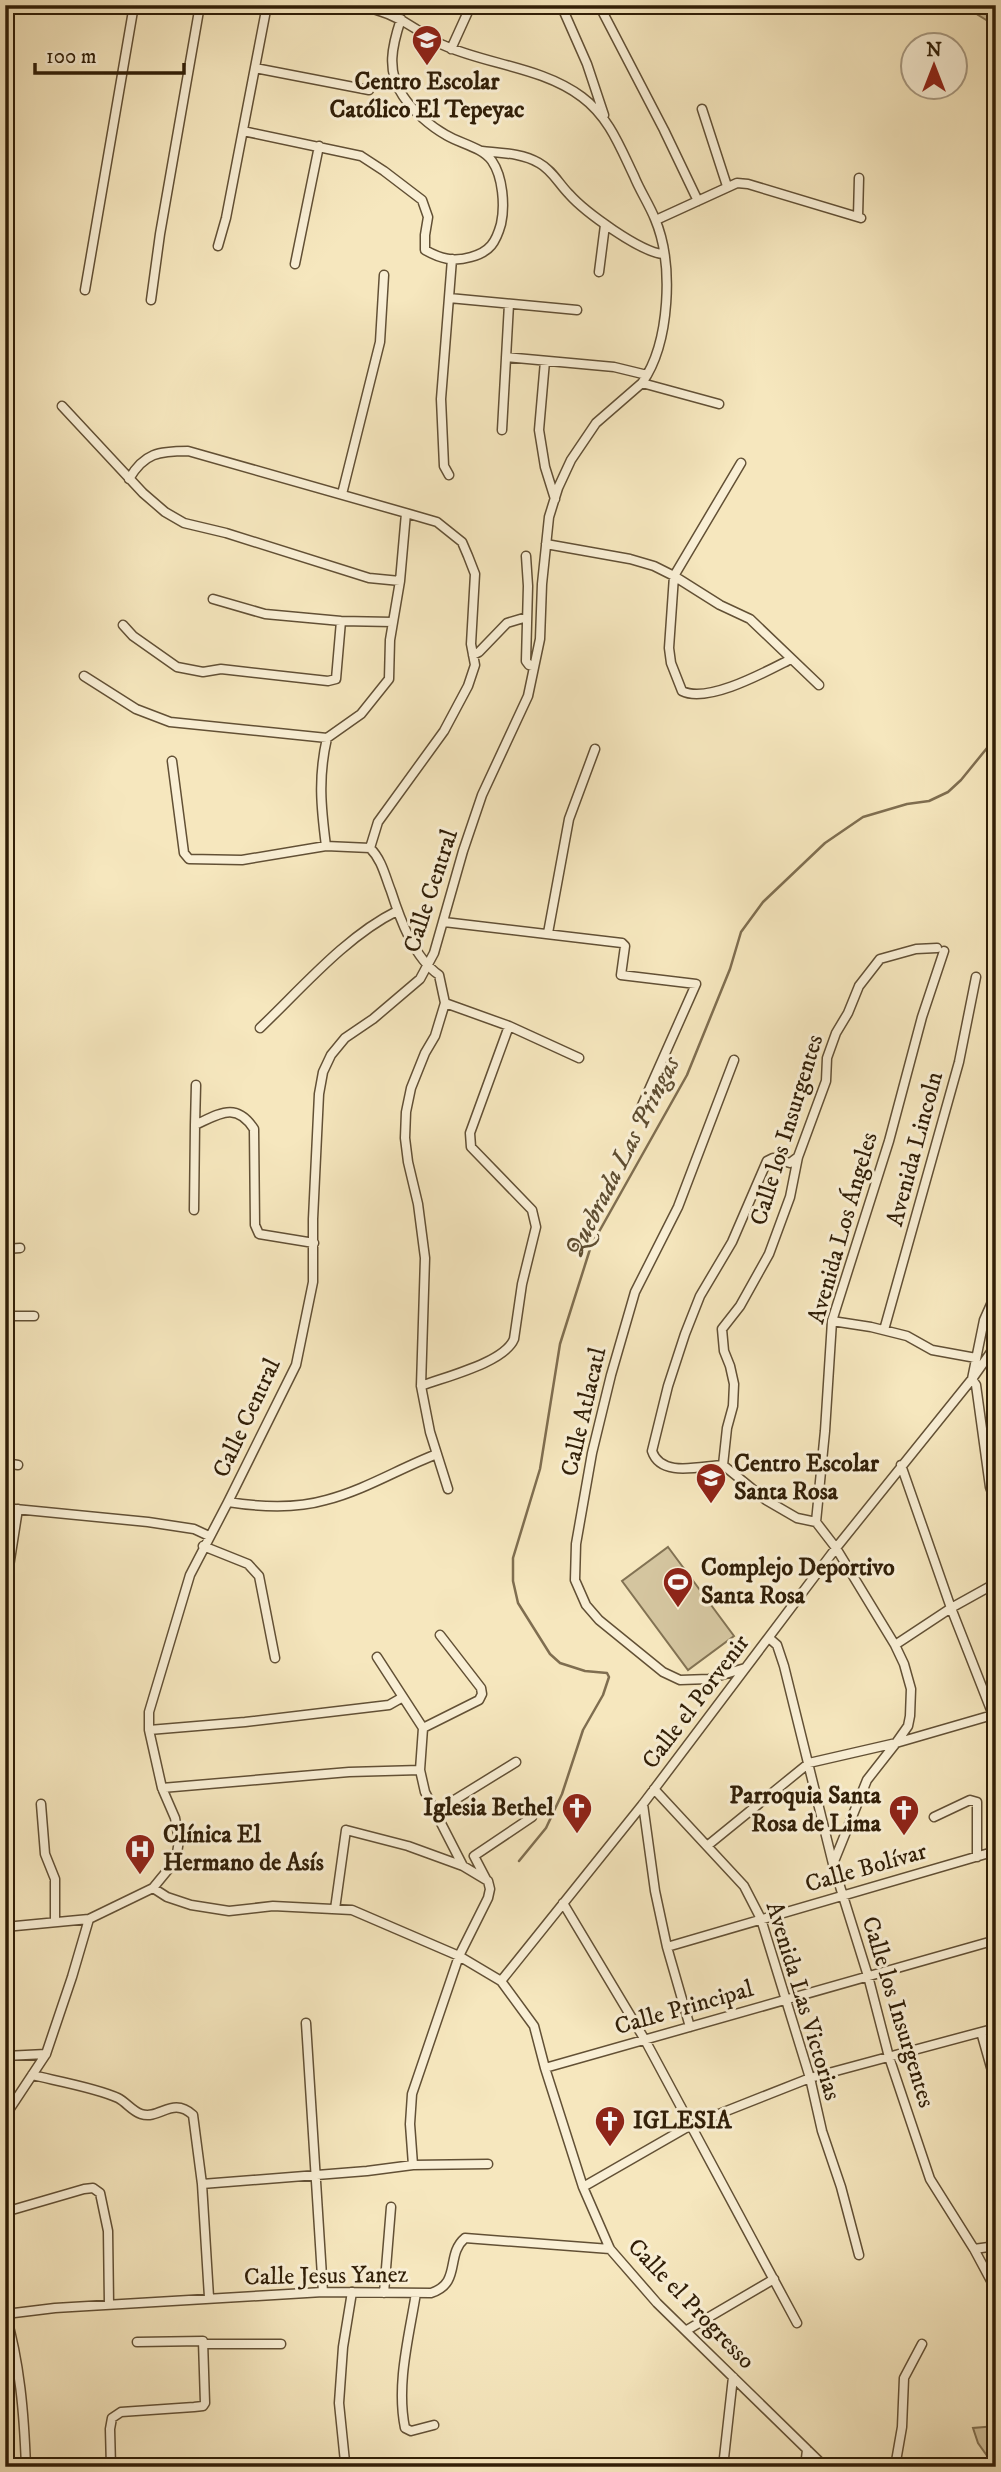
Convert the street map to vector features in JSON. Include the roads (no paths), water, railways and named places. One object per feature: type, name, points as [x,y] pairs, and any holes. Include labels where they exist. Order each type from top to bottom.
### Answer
[{"type":"street","points":[[85,289],[134,5]]},
{"type":"street","points":[[151,300],[200,5]]},
{"type":"street","points":[[218,246],[226,218],[267,5]]},
{"type":"street","name":"Calle Central","points":[[89,1919],[153,1888],[176,1860],[179,1840],[175,1818],[162,1788],[149,1730],[149,1712],[190,1574],[296,1364],[313,1282],[313,1219],[319,1094],[323,1072],[331,1055],[345,1038],[373,1019],[420,979],[435,953],[463,851],[482,795],[528,696],[540,639],[548,517],[571,460],[596,423],[642,383],[658,352],[665,327],[666,288],[656,220],[605,118],[582,97],[566,87],[517,68],[451,49],[401,19],[379,9],[357,5]]},
{"type":"street","points":[[451,49],[471,5]]},
{"type":"street","points":[[561,5],[587,64],[605,118]]},
{"type":"street","points":[[599,5],[698,201]]},
{"type":"street","points":[[401,19],[391,47],[392,71],[402,95],[425,121],[446,135],[482,151],[519,155],[540,163],[596,219],[650,250],[663,254]]},
{"type":"street","points":[[255,68],[369,90]]},
{"type":"street","points":[[702,108],[727,186]]},
{"type":"street","points":[[243,131],[361,156],[422,200],[428,217],[425,250],[442,260],[484,253],[496,240],[504,212],[501,191],[492,162],[482,151]]},
{"type":"street","points":[[295,264],[319,146]]},
{"type":"street","points":[[656,220],[737,183],[860,218],[859,178]]},
{"type":"street","points":[[599,272],[606,225]]},
{"type":"street","points":[[449,475],[444,466],[441,399],[452,259]]},
{"type":"street","points":[[342,494],[380,342],[384,275]]},
{"type":"street","points":[[449,298],[577,310]]},
{"type":"street","points":[[502,430],[509,304]]},
{"type":"street","points":[[506,357],[614,367],[647,375]]},
{"type":"street","points":[[545,361],[539,430],[545,467],[555,499]]},
{"type":"street","points":[[642,383],[719,404]]},
{"type":"street","points":[[62,406],[129,479],[165,512],[184,523],[226,533],[369,578],[400,581]]},
{"type":"street","points":[[129,479],[136,467],[150,455],[188,451],[437,522],[462,542],[475,574],[471,633],[475,665],[468,686],[444,730],[378,822],[370,848]]},
{"type":"street","points":[[741,463],[674,576],[669,648],[671,663],[682,691],[703,694],[749,681],[791,659]]},
{"type":"street","points":[[84,676],[136,709],[170,722],[327,738],[361,715],[389,679],[406,513]]},
{"type":"street","points":[[546,544],[629,559],[654,566],[674,576],[720,605],[750,619],[819,685]]},
{"type":"street","points":[[526,556],[526,661],[534,666]]},
{"type":"street","points":[[213,599],[265,614],[341,621],[393,622]]},
{"type":"street","points":[[473,655],[507,623],[527,617]]},
{"type":"street","points":[[123,625],[133,636],[177,667],[202,672],[220,669],[328,681],[336,678],[341,621]]},
{"type":"street","points":[[326,846],[320,797],[321,762],[327,738]]},
{"type":"street","points":[[548,933],[569,819],[595,749]]},
{"type":"street","points":[[172,761],[184,853],[189,859],[242,860],[326,846],[370,848],[379,857],[397,911],[427,967],[439,975],[445,1003],[435,1036],[411,1088],[406,1112],[405,1138],[425,1258],[421,1385],[430,1432],[448,1489]]},
{"type":"street","points":[[260,1028],[343,949],[377,920],[397,911]]},
{"type":"street","points":[[444,922],[622,943],[625,946],[621,975],[696,984],[640,1110]]},
{"type":"street","name":"Calle los Insurgentes","points":[[723,1465],[734,1384],[723,1351],[722,1329],[740,1306],[769,1254],[790,1197],[798,1157],[826,1081],[827,1058],[836,1033],[859,986],[880,959],[916,949],[940,950]]},
{"type":"street","name":"Avenida Los Ángeles","points":[[816,1522],[832,1321],[889,1141],[940,950]]},
{"type":"street","name":"Avenida Lincoln","points":[[884,1330],[959,1062],[976,977]]},
{"type":"street","points":[[445,1003],[509,1026],[579,1058]]},
{"type":"street","points":[[421,1385],[481,1364],[505,1351],[514,1339],[536,1217],[471,1147],[470,1133],[509,1026]]},
{"type":"street","name":"Calle Atlacatl","points":[[734,1060],[678,1207],[635,1292],[611,1375],[593,1453],[576,1544],[575,1580],[586,1605],[599,1620],[663,1672],[680,1679],[709,1679],[745,1668]]},
{"type":"street","points":[[194,1210],[196,1085]]},
{"type":"street","points":[[195,1125],[220,1112],[231,1111],[248,1120],[254,1129],[256,1225],[259,1234],[314,1243]]},
{"type":"street","points":[[798,1157],[790,1163],[773,1158],[767,1161],[732,1242],[700,1296],[667,1386],[652,1451],[655,1460],[671,1468],[723,1465],[766,1500],[797,1518],[816,1522],[836,1548],[904,1664],[911,1689],[908,1726],[867,1780],[833,1864]]},
{"type":"street","points":[[5,1249],[20,1248]]},
{"type":"street","points":[[996,1293],[984,1320],[972,1379],[976,1385],[990,1487],[996,1504]]},
{"type":"street","points":[[5,1316],[34,1316]]},
{"type":"street","points":[[832,1321],[884,1330],[907,1336],[932,1350],[976,1358]]},
{"type":"street","name":"Calle el Porvenir","points":[[501,1981],[643,1804],[836,1548],[972,1379],[996,1345]]},
{"type":"street","points":[[228,1502],[272,1506],[326,1500],[437,1454]]},
{"type":"street","points":[[5,1464],[18,1465]]},
{"type":"street","points":[[707,1846],[809,1763],[896,1743],[994,1714],[951,1608],[901,1465]]},
{"type":"street","points":[[5,1508],[148,1522],[194,1529],[209,1536]]},
{"type":"street","points":[[5,1592],[18,1509]]},
{"type":"street","points":[[203,1546],[248,1564],[258,1576],[275,1658]]},
{"type":"street","points":[[895,1645],[951,1608],[996,1583]]},
{"type":"street","points":[[423,1728],[479,1700],[482,1695],[481,1688],[440,1635]]},
{"type":"street","name":"Calle los Insurgentes","points":[[769,1637],[777,1645],[784,1666],[833,1864],[868,1976],[889,2057],[930,2179],[996,2290]]},
{"type":"street","points":[[377,1657],[423,1728],[420,1770],[425,1792],[463,1866]]},
{"type":"street","points":[[149,1730],[389,1705],[403,1697]]},
{"type":"street","points":[[435,1812],[516,1762]]},
{"type":"street","points":[[162,1788],[349,1772],[420,1770]]},
{"type":"street","name":"Avenida Las Victorias","points":[[654,1789],[744,1886],[761,1919],[810,2078],[822,2131],[844,2197],[859,2255]]},
{"type":"street","points":[[934,1817],[970,1800],[977,1802],[977,1857]]},
{"type":"street","points":[[41,1804],[45,1854],[54,1879],[55,1922]]},
{"type":"street","points":[[643,1804],[667,1947],[690,2027]]},
{"type":"street","points":[[413,2165],[410,2124],[412,2094],[459,1956],[490,1889],[474,1856],[532,1817]]},
{"type":"street","points":[[335,1909],[346,1830],[408,1846],[463,1866],[488,1881]]},
{"type":"street","name":"Calle Bolívar","points":[[667,1947],[996,1851]]},
{"type":"street","name":"Calle el Progresso","points":[[153,1888],[167,1897],[191,1905],[229,1911],[274,1906],[352,1910],[459,1956],[501,1981],[534,2026],[583,2187],[610,2249],[657,2303],[825,2467]]},
{"type":"street","points":[[563,1903],[645,2040],[797,2323]]},
{"type":"street","points":[[5,1927],[89,1919],[46,2054],[5,2116]]},
{"type":"street","name":"Calle Principal","points":[[545,2068],[996,1940]]},
{"type":"street","points":[[306,2023],[323,2291]]},
{"type":"street","points":[[583,2187],[691,2125],[810,2078],[996,2028]]},
{"type":"street","points":[[981,2032],[996,2085]]},
{"type":"street","points":[[5,2056],[46,2054]]},
{"type":"street","points":[[32,2075],[119,2098],[141,2114],[150,2115],[176,2106],[187,2109],[193,2115],[202,2184],[209,2297]]},
{"type":"street","points":[[202,2184],[413,2165],[488,2164]]},
{"type":"street","points":[[5,2212],[84,2189],[93,2188],[100,2193],[108,2231],[109,2304]]},
{"type":"street","points":[[384,2293],[391,2207]]},
{"type":"street","name":"Calle Jesus Yanez","points":[[6,2313],[323,2291],[431,2293],[441,2290],[449,2282],[458,2244],[465,2238],[610,2249]]},
{"type":"street","points":[[974,2249],[996,2246]]},
{"type":"street","points":[[687,2330],[774,2279]]},
{"type":"street","points":[[335,2467],[345,2462],[339,2403],[343,2347],[352,2291]]},
{"type":"street","points":[[416,2294],[407,2345],[401,2409],[405,2428],[411,2431],[434,2425]]},
{"type":"street","points":[[6,2313],[18,2357],[26,2467]]},
{"type":"street","points":[[137,2342],[281,2344]]},
{"type":"street","points":[[111,2467],[112,2418],[121,2412],[203,2406],[205,2344]]},
{"type":"street","points":[[895,2467],[902,2427],[904,2378],[922,2344]]},
{"type":"street","points":[[723,2467],[733,2376]]},
{"type":"street","points":[[805,2467],[807,2450]]},
{"type":"waterway","name":"Quebrada Las Pringas","points":[[519,1861],[546,1828],[562,1794],[583,1730],[603,1695],[609,1677],[607,1673],[585,1671],[560,1663],[550,1654],[518,1603],[513,1581],[513,1558],[540,1469],[560,1344],[591,1246],[687,1075],[730,969],[741,932],[763,902],[825,843],[863,817],[907,804],[929,801],[948,792],[996,737]]},
{"type":"place","name":"Centro Escolar Católico El Tepeyac","points":[[427,67]]},
{"type":"place","name":"Centro Escolar Santa Rosa","points":[[711,1505]]},
{"type":"place","name":"Complejo Deportivo Santa Rosa","points":[[678,1609]]},
{"type":"place","name":"Iglesia Bethel","points":[[577,1835]]},
{"type":"place","name":"Parroquia Santa Rosa de Lima","points":[[904,1837]]},
{"type":"place","name":"Clínica El Hermano de Asís","points":[[140,1876]]},
{"type":"place","name":"IGLESIA","points":[[610,2148]]}]
